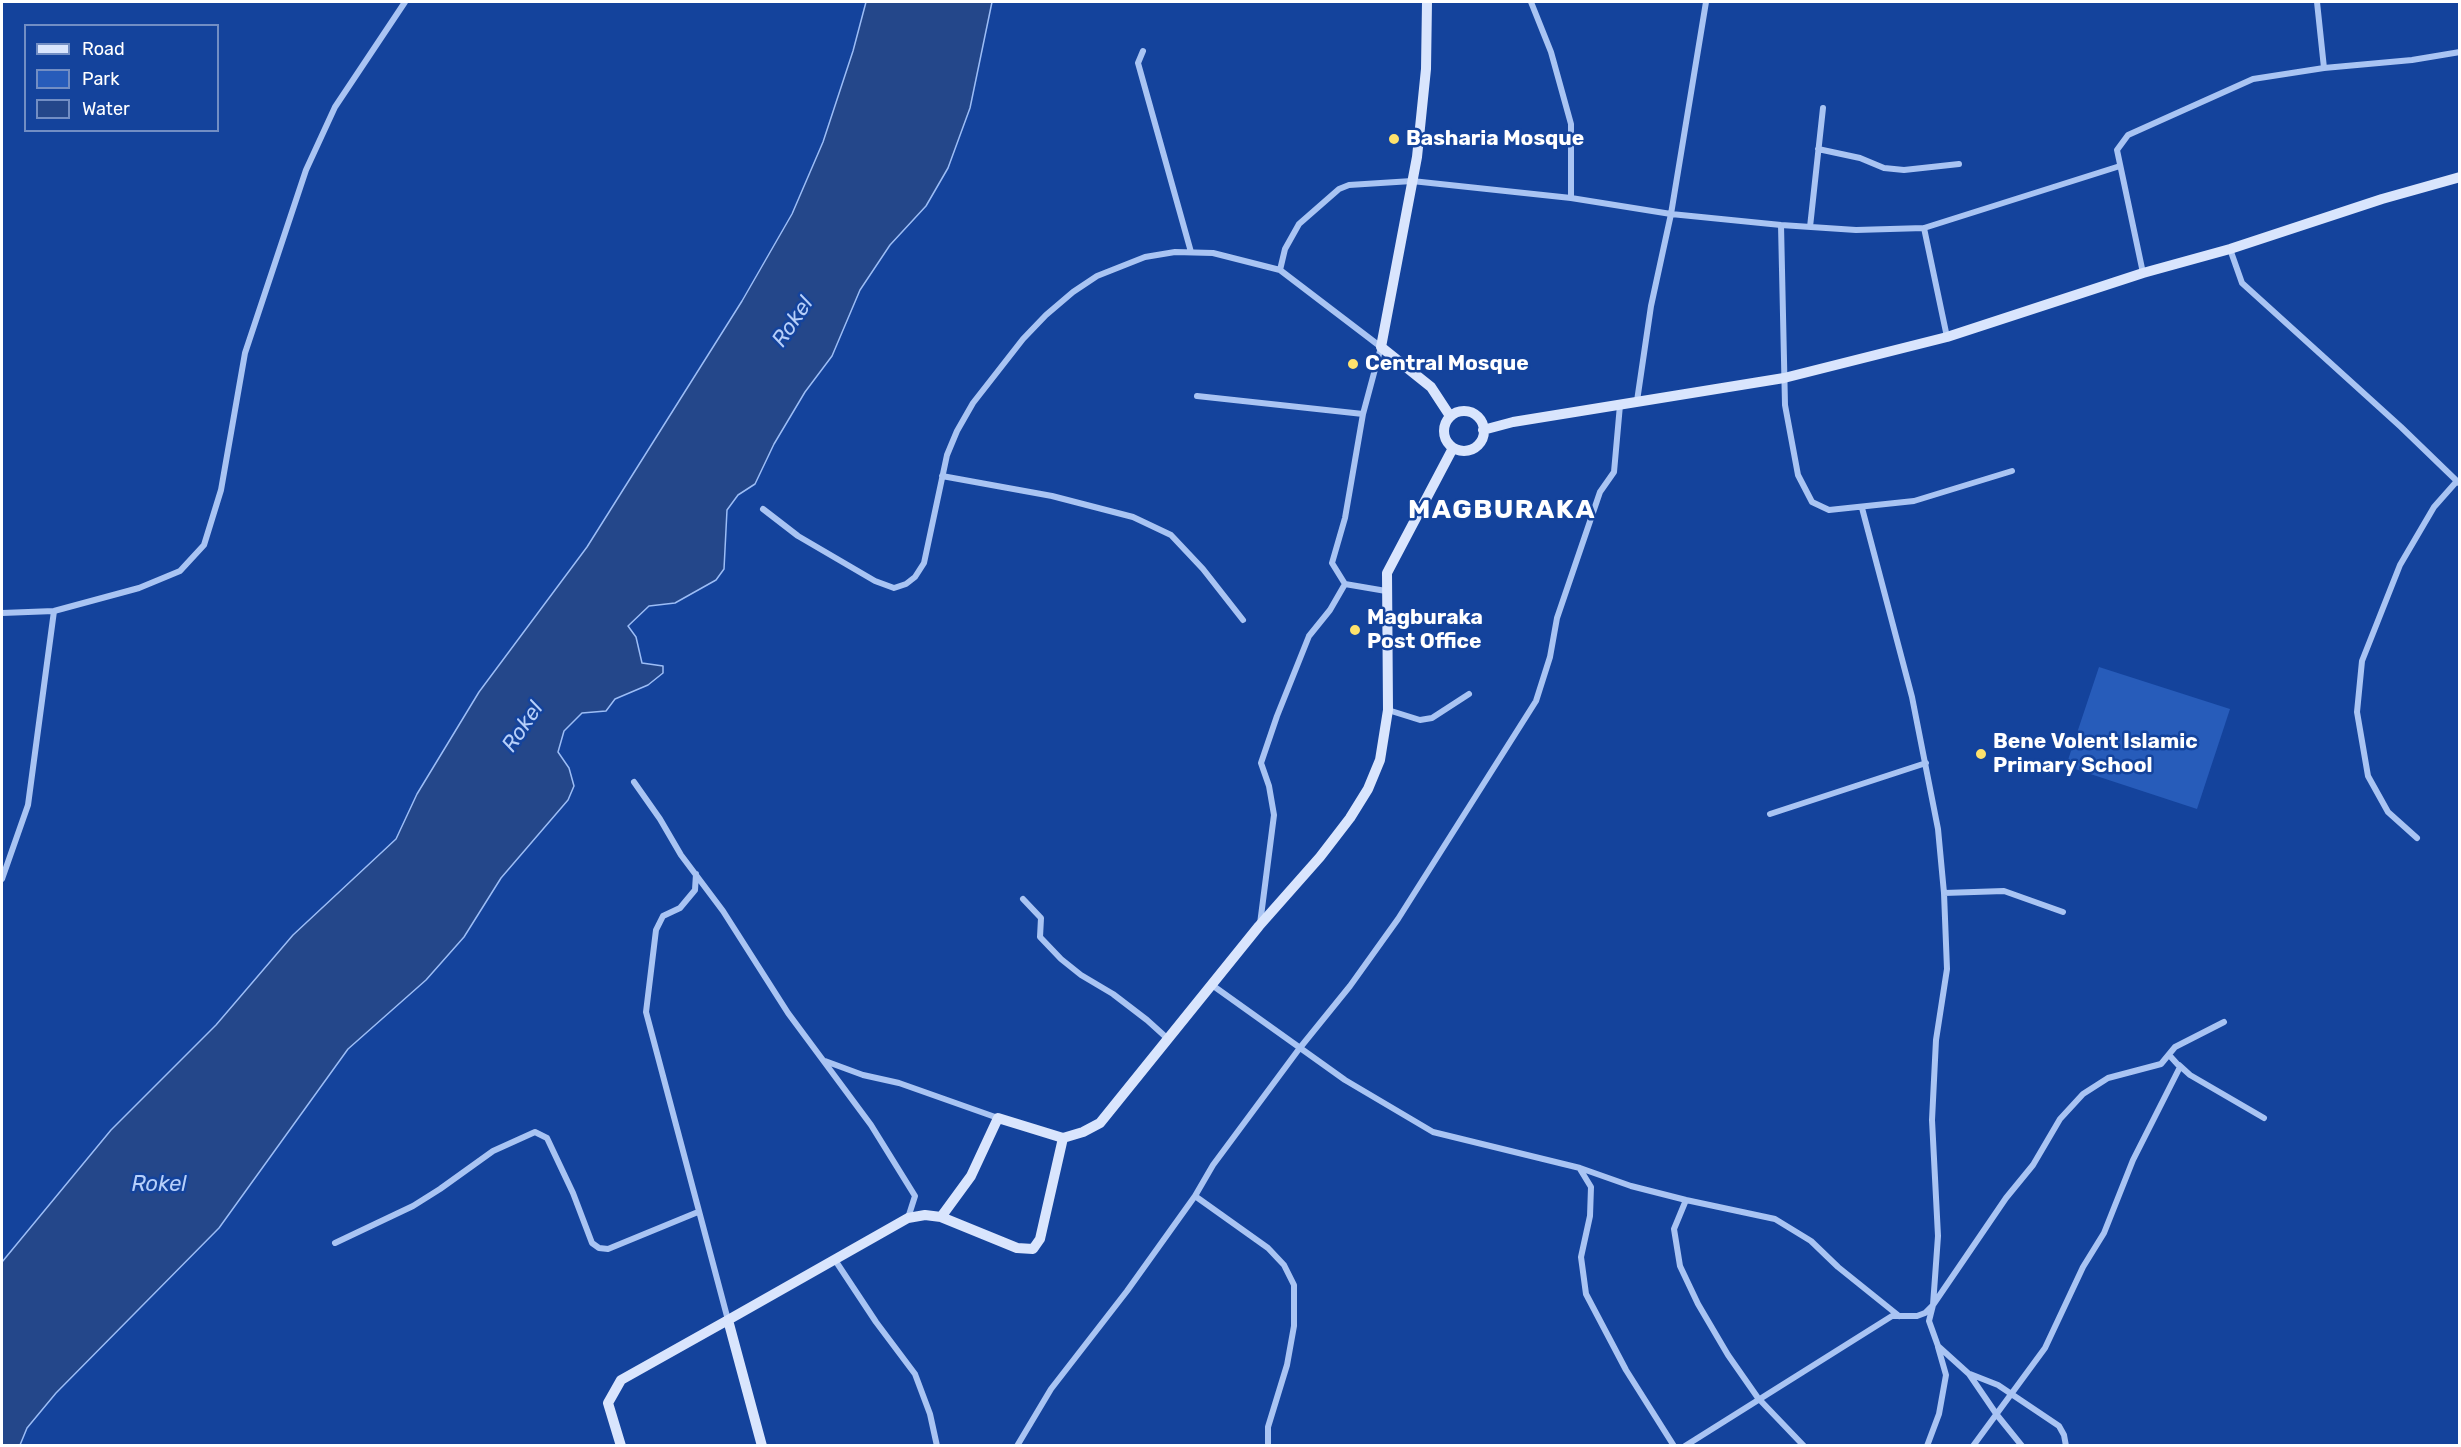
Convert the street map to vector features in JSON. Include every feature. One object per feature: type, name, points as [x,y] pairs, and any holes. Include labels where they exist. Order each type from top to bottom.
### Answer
[{"type":"street","points":[[2,613],[54,610],[139,588],[180,570],[204,545],[220,490],[245,353],[306,170],[335,107],[405,2]]},
{"type":"street","points":[[1386,591],[1345,584],[1332,563],[1345,518],[1363,414],[1381,347],[1417,157],[1426,69],[1427,2]]},
{"type":"street","points":[[1531,2],[1551,52],[1571,124],[1571,198]]},
{"type":"street","points":[[1637,401],[1651,306],[1671,214],[1706,2]]},
{"type":"street","points":[[2317,2],[2324,68]]},
{"type":"street","points":[[1143,51],[1138,63],[1191,252]]},
{"type":"street","points":[[2143,273],[2117,150],[2128,135],[2253,79],[2460,52]]},
{"type":"street","points":[[1810,227],[1823,108]]},
{"type":"street","points":[[1818,149],[1860,158],[1884,168],[1904,171],[1959,164]]},
{"type":"street","points":[[1280,270],[1285,249],[1299,224],[1339,189],[1349,185],[1412,182],[1571,198],[1671,214],[1856,230],[1923,228],[2120,166]]},
{"type":"street","points":[[1483,430],[1513,422],[1784,378],[1947,338],[2143,273],[2230,249],[2382,199],[2460,177]]},
{"type":"street","points":[[1781,225],[1785,405],[1798,475],[1812,502],[1829,510],[1914,501],[2012,471]]},
{"type":"street","points":[[1923,228],[1947,338]]},
{"type":"street","points":[[2230,249],[2242,283],[2458,483],[2434,507],[2400,565],[2362,661],[2357,712],[2367,776],[2388,812],[2417,838]]},
{"type":"street","points":[[764,509],[798,536],[874,581],[894,588],[915,577],[924,563],[947,454],[973,403],[997,370],[1046,315],[1073,291],[1097,276],[1145,257],[1175,252],[1224,255],[1280,270],[1431,387],[1450,417]]},
{"type":"street","points":[[1197,396],[1363,414]]},
{"type":"street","points":[[1017,1446],[1051,1389],[1127,1291],[1195,1196],[1213,1166],[1299,1048],[1350,986],[1398,920],[1536,701],[1550,657],[1557,618],[1596,502],[1614,472],[1620,405]]},
{"type":"street","points":[[1463,411],[1470,412],[1480,419],[1483,430],[1480,442],[1476,447],[1467,451],[1453,448],[1446,440],[1444,433],[1446,422],[1450,417],[1463,411]]},
{"type":"street","points":[[824,1060],[863,1075],[899,1083],[1063,1138],[1083,1132],[1100,1123],[1259,926],[1320,857],[1350,818],[1368,789],[1380,760],[1388,710],[1387,573],[1453,448]]},
{"type":"street","points":[[942,476],[1052,496],[1133,517],[1171,535],[1203,569],[1243,620]]},
{"type":"street","points":[[1862,508],[1912,697],[1938,829],[1944,893],[1947,969],[1936,1040],[1932,1120],[1938,1236],[1934,1305],[1929,1321],[1946,1375],[1939,1414],[1928,1446]]},
{"type":"street","points":[[1259,926],[1274,815],[1269,786],[1261,763],[1309,636],[1330,610],[1345,584]]},
{"type":"street","points":[[2,879],[27,805],[54,610]]},
{"type":"street","points":[[1388,710],[1420,720],[1432,718],[1469,694]]},
{"type":"street","points":[[1770,814],[1926,763]]},
{"type":"street","points":[[634,782],[660,819],[681,855],[723,911],[788,1013],[871,1125],[915,1196],[908,1218]]},
{"type":"street","points":[[696,874],[695,890],[680,908],[663,916],[656,930],[646,1012],[762,1446]]},
{"type":"street","points":[[1944,893],[2004,891],[2063,912]]},
{"type":"street","points":[[1023,899],[1041,918],[1040,937],[1061,959],[1081,975],[1113,994],[1147,1020],[1168,1040]]},
{"type":"street","points":[[1212,985],[1345,1080],[1433,1132],[1580,1168],[1631,1186],[1686,1200],[1775,1219],[1811,1241],[1838,1267],[1899,1316]]},
{"type":"street","points":[[1685,1446],[1758,1398],[1839,1351],[1892,1316],[1917,1316],[1926,1313],[1934,1305],[2006,1198],[2033,1165],[2060,1119],[2083,1094],[2108,1078],[2161,1064],[2170,1056],[2175,1047],[2224,1022]]},
{"type":"street","points":[[2170,1056],[2190,1075],[2264,1118]]},
{"type":"street","points":[[1973,1446],[2045,1348],[2083,1267],[2104,1233],[2133,1160],[2180,1067],[2170,1056]]},
{"type":"street","points":[[941,1217],[971,1176],[998,1118]]},
{"type":"street","points":[[335,1244],[413,1206],[440,1190],[493,1151],[535,1132],[542,1134],[550,1145],[573,1193],[592,1243],[599,1248],[608,1249],[699,1212]]},
{"type":"street","points":[[621,1446],[608,1403],[621,1380],[908,1218],[925,1215],[941,1217],[1017,1248],[1033,1249],[1040,1239],[1063,1138]]},
{"type":"street","points":[[1580,1168],[1591,1187],[1590,1216],[1581,1257],[1586,1294],[1626,1370],[1674,1446]]},
{"type":"street","points":[[1195,1196],[1268,1248],[1284,1265],[1294,1285],[1294,1326],[1287,1365],[1268,1427],[1268,1446]]},
{"type":"street","points":[[1686,1200],[1674,1229],[1680,1266],[1698,1304],[1728,1355],[1758,1398],[1804,1446]]},
{"type":"street","points":[[835,1260],[876,1322],[915,1374],[930,1414],[937,1446]]},
{"type":"street","points":[[1938,1346],[1969,1374],[2022,1446]]},
{"type":"street","points":[[1969,1374],[1998,1385],[2059,1426],[2066,1446]]},
{"type":"green space","points":[[2099,667],[2230,709],[2197,809],[2066,766]]},
{"type":"water","name":"Rokel","points":[[866,2],[992,2],[970,108],[948,168],[926,206],[890,245],[860,290],[832,356],[805,392],[774,444],[755,484],[738,495],[727,510],[724,569],[716,580],[675,603],[649,606],[628,626],[636,637],[642,663],[663,666],[663,673],[648,685],[615,699],[606,711],[582,713],[564,731],[558,752],[569,768],[574,786],[568,800],[501,878],[464,937],[426,980],[348,1049],[219,1228],[56,1393],[27,1428],[20,1445],[2,1445],[2,1262],[111,1130],[216,1025],[293,935],[396,839],[417,794],[479,692],[587,547],[742,301],[792,214],[823,142],[853,51]]},
{"type":"place","name":"Basharia Mosque","points":[[1394,139]]},
{"type":"place","name":"Central Mosque","points":[[1353,364]]},
{"type":"place","name":"Magburaka Post Office","points":[[1355,630]]},
{"type":"place","name":"Bene Volent Islamic Primary School","points":[[1981,754]]},
{"type":"district","name":"MAGBURAKA","points":[[1502,510]]}]
